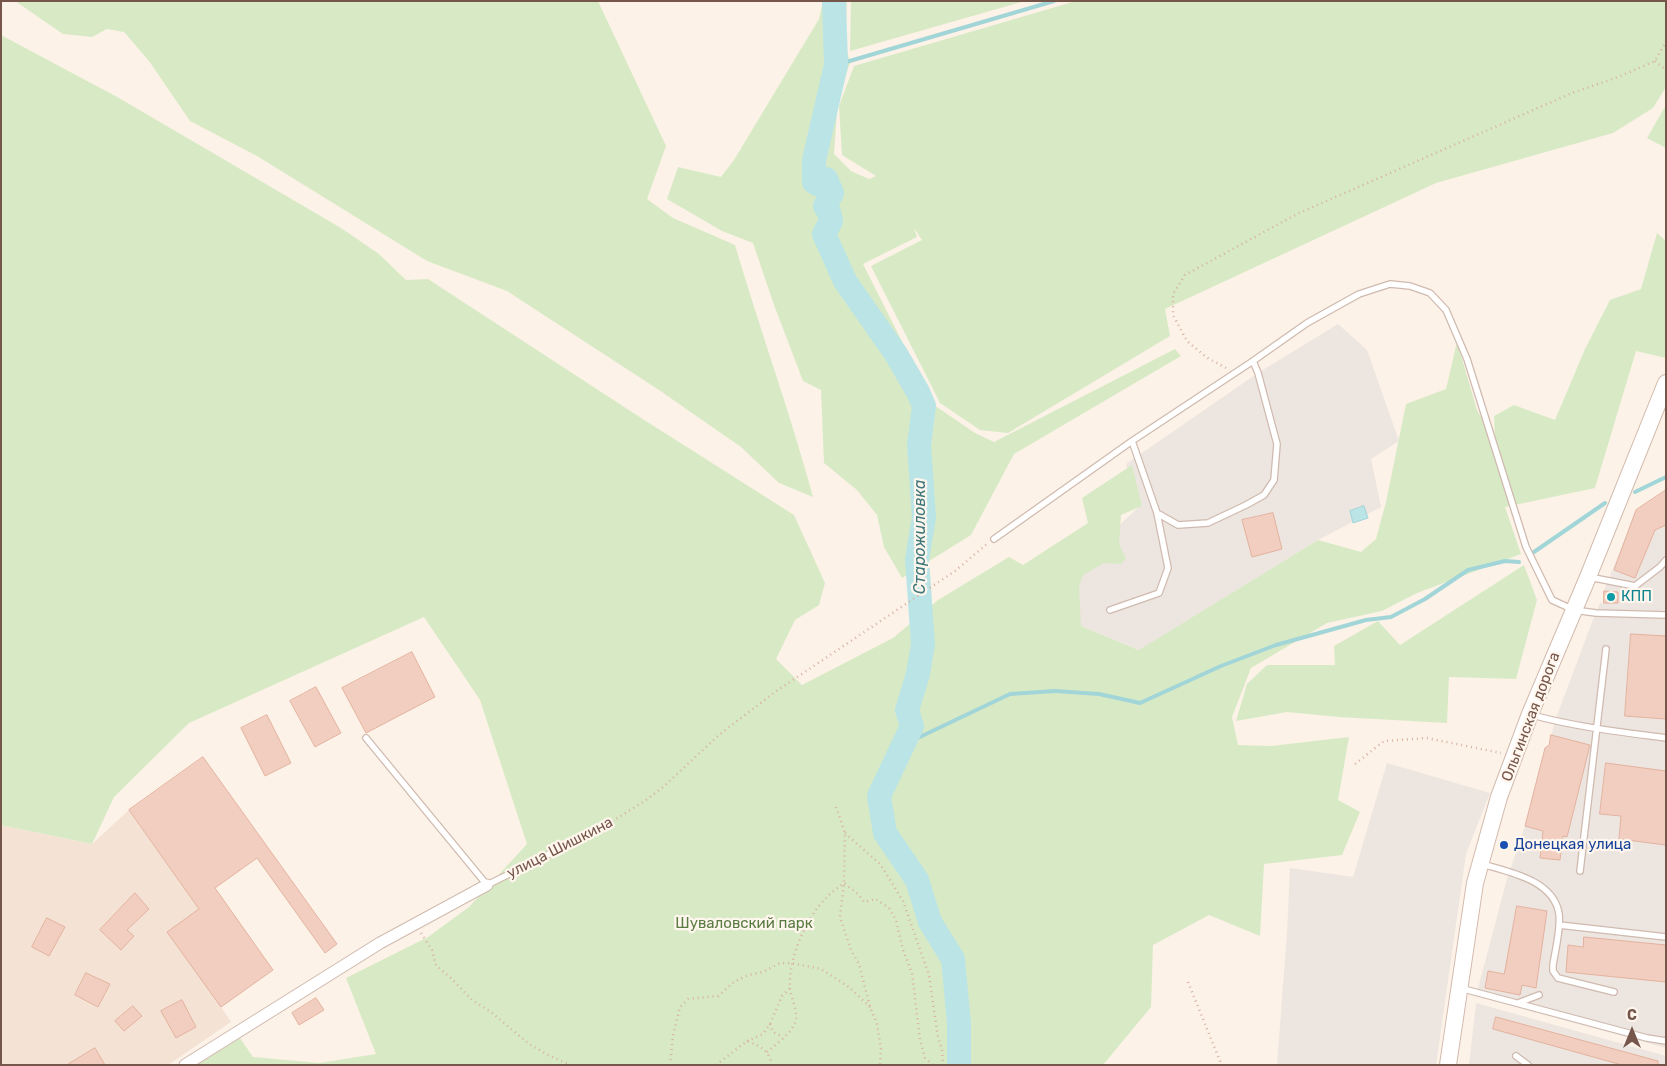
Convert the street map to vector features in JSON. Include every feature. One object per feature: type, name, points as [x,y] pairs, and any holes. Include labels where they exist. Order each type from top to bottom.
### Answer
[{"type":"street","name":"Ольгинская дорога","points":[[1448,1065],[1474,883],[1499,797],[1530,714],[1588,577],[1666,383]]},
{"type":"street","name":"улица Шишкина","points":[[185,1065],[380,943],[487,885]]},
{"type":"lane","points":[[994,539],[1132,441],[1307,323],[1359,294],[1390,284],[1410,286],[1430,293],[1446,310],[1467,359],[1526,547],[1552,600],[1574,610],[1596,613],[1666,615]]},
{"type":"lane","points":[[1157,512],[1178,525],[1208,523],[1264,494],[1274,480],[1277,444],[1253,361]]},
{"type":"lane","points":[[1110,610],[1159,593],[1168,568],[1157,512],[1132,441]]},
{"type":"lane","points":[[1588,577],[1635,586],[1660,567],[1666,560]]},
{"type":"lane","points":[[1580,871],[1606,649]]},
{"type":"lane","points":[[1530,714],[1554,721],[1666,738]]},
{"type":"lane","points":[[366,738],[487,885]]},
{"type":"lane","name":"улица Шишкина","points":[[487,885],[600,829]]},
{"type":"lane","points":[[1480,863],[1524,877],[1551,894],[1558,907],[1560,916],[1553,965],[1555,975],[1564,980],[1614,992]]},
{"type":"lane","points":[[1559,925],[1666,937]]},
{"type":"lane","points":[[1458,987],[1647,1038],[1666,1041]]},
{"type":"lane","points":[[1518,1003],[1539,995]]},
{"type":"lane","points":[[1516,1056],[1528,1065]]},
{"type":"path","points":[[1235,373],[1206,357],[1187,341],[1173,315],[1173,294],[1185,275],[1297,214],[1563,97],[1618,78],[1655,61],[1666,42]]},
{"type":"path","points":[[1655,61],[1666,70]]},
{"type":"path","name":"улица Шишкина","points":[[600,829],[662,788],[720,735],[759,703],[925,591],[994,539]]},
{"type":"path","points":[[1355,764],[1384,741],[1427,738],[1514,756]]},
{"type":"path","points":[[836,807],[845,833],[844,883],[840,916],[851,950],[859,964],[870,1007],[877,1024],[881,1049],[880,1065]]},
{"type":"path","points":[[845,833],[880,864],[903,901],[929,975],[943,1065]]},
{"type":"path","points":[[766,1052],[795,1023],[795,1011],[790,988],[791,963],[811,917],[825,898],[844,883]]},
{"type":"path","points":[[844,883],[858,894],[864,902],[876,899],[889,908],[896,920],[902,950],[912,973],[920,1040],[925,1058],[933,1065]]},
{"type":"path","points":[[415,923],[432,950],[436,966],[450,977],[472,1000],[492,1012],[529,1044],[570,1065]]},
{"type":"path","points":[[670,1065],[680,1007],[688,999],[718,996],[734,982],[780,963],[791,963],[821,969],[849,987],[870,1007]]},
{"type":"path","points":[[1188,982],[1220,1061],[1219,1065]]},
{"type":"path","points":[[716,1065],[747,1041],[763,1034],[770,1024],[782,996],[790,988]]},
{"type":"path","points":[[770,1024],[773,1032],[783,1037]]},
{"type":"path","points":[[747,1041],[760,1046],[766,1052],[772,1065]]},
{"type":"shaded area","points":[[1338,324],[1367,350],[1399,441],[1371,459],[1381,507],[1318,540],[1140,650],[1081,626],[1064,576],[1140,506],[1126,464],[1258,373]]},
{"type":"shaded area","points":[[1666,490],[1666,1048],[1476,996],[1507,879],[1525,826],[1545,748],[1549,745],[1555,721],[1594,617],[1600,603],[1604,603],[1604,591],[1636,510]]},
{"type":"shaded area","points":[[1387,763],[1490,793],[1466,854],[1436,1065],[1277,1065],[1290,868],[1353,877]]},
{"type":"shaded area","points":[[129,810],[199,909],[221,1007],[231,1022],[168,1065],[1,1065],[1,825],[92,844]]},
{"type":"shaded area","points":[[1476,1003],[1666,1056],[1666,1065],[1469,1065]]},
{"type":"green space","points":[[15,1],[598,1],[666,146],[647,199],[673,218],[735,245],[813,497],[779,483],[741,447],[659,390],[507,291],[427,261],[257,156],[190,121],[149,61],[124,32],[107,29],[92,37],[63,34]]},
{"type":"green space","points":[[823,1],[847,1],[845,43],[850,63],[838,97],[834,154],[851,171],[869,179],[876,176],[842,155],[839,106],[854,66],[1076,1],[1666,1],[1666,87],[1653,108],[1613,133],[1436,183],[1165,309],[1170,336],[1008,433],[980,430],[940,403],[871,266],[922,240],[914,228],[917,237],[863,264],[934,405],[975,433],[994,442],[1175,349],[1181,356],[1014,454],[971,535],[902,578],[884,547],[877,515],[857,490],[824,463],[821,390],[803,381],[753,243],[722,231],[667,199],[678,167],[721,177],[734,160],[819,19]]},
{"type":"green space","points":[[851,1],[1025,1],[850,51]]},
{"type":"green space","name":"Шуваловский парк","points":[[1,35],[119,98],[341,228],[379,254],[406,280],[428,279],[794,515],[825,583],[819,605],[795,620],[776,659],[802,685],[893,638],[938,600],[1009,557],[1023,565],[1088,523],[1082,498],[1132,465],[1142,506],[1121,515],[1119,544],[1126,558],[1121,564],[1104,563],[1083,575],[1079,587],[1081,626],[1139,650],[1318,540],[1361,552],[1376,539],[1386,502],[1406,404],[1446,389],[1457,342],[1477,410],[1495,441],[1494,416],[1514,405],[1555,420],[1585,349],[1610,300],[1641,289],[1657,233],[1666,241],[1666,358],[1636,351],[1595,488],[1505,507],[1521,554],[1417,593],[1382,611],[1327,623],[1251,668],[1232,717],[1238,745],[1271,746],[1349,737],[1338,800],[1360,812],[1342,855],[1264,864],[1260,936],[1209,915],[1153,945],[1151,1007],[1103,1065],[197,1065],[240,1038],[253,1057],[319,1063],[376,1054],[346,978],[428,937],[469,907],[527,844],[480,700],[424,617],[189,723],[114,797],[92,844],[1,825]]},
{"type":"green space","points":[[1666,105],[1666,148],[1647,138]]},
{"type":"green space","points":[[1524,565],[1537,600],[1516,679],[1449,677],[1447,723],[1287,712],[1236,721],[1247,684],[1267,665],[1335,665],[1334,646],[1378,621],[1400,645]]},
{"type":"water","points":[[1364,506],[1368,518],[1353,523],[1350,511]]},
{"type":"building","points":[[1666,490],[1666,525],[1655,530],[1635,578],[1614,570],[1636,510]]},
{"type":"building","points":[[1273,513],[1282,549],[1252,557],[1242,520]]},
{"type":"building","name":"КПП","points":[[1604,591],[1618,592],[1618,603],[1604,603]]},
{"type":"building","points":[[1631,634],[1666,636],[1666,719],[1625,716]]},
{"type":"building","points":[[412,652],[435,697],[366,733],[342,688]]},
{"type":"building","points":[[316,687],[341,733],[315,747],[290,701]]},
{"type":"building","points":[[267,715],[291,763],[265,776],[241,728]]},
{"type":"building","points":[[1551,735],[1590,745],[1567,837],[1563,836],[1560,860],[1540,858],[1543,831],[1525,826],[1545,748],[1549,745]]},
{"type":"building","points":[[203,757],[337,944],[325,953],[257,858],[215,888],[273,970],[221,1007],[167,932],[199,909],[129,810]]},
{"type":"building","points":[[1606,763],[1666,771],[1666,845],[1619,839],[1621,816],[1600,814]]},
{"type":"building","points":[[135,893],[149,909],[127,930],[134,936],[121,950],[100,930]]},
{"type":"building","points":[[1517,906],[1547,911],[1536,988],[1522,985],[1520,995],[1485,988],[1488,971],[1504,974]]},
{"type":"building","points":[[47,918],[65,927],[49,956],[32,947]]},
{"type":"building","points":[[1584,937],[1666,945],[1666,982],[1566,972],[1568,945],[1583,947]]},
{"type":"building","points":[[86,973],[110,984],[98,1007],[75,995]]},
{"type":"building","points":[[316,998],[324,1010],[299,1025],[292,1013]]},
{"type":"building","points":[[182,1000],[196,1027],[176,1038],[161,1011]]},
{"type":"building","points":[[133,1006],[142,1016],[124,1031],[115,1021]]},
{"type":"building","points":[[1496,1017],[1658,1061],[1658,1065],[1622,1065],[1493,1029]]},
{"type":"building","points":[[95,1048],[105,1065],[67,1065]]},
{"type":"waterway","name":"Старожиловка","points":[[834,1],[836,65],[814,160],[814,182],[819,185],[826,179],[832,193],[825,206],[831,221],[824,234],[845,281],[896,354],[924,406],[919,445],[924,517],[917,560],[923,644],[918,674],[907,710],[912,726],[879,796],[885,833],[917,880],[930,922],[953,959],[959,1024],[959,1065]]},
{"type":"waterway","points":[[836,65],[1054,1]]},
{"type":"waterway","points":[[1635,492],[1666,477]]},
{"type":"waterway","points":[[1534,552],[1605,503]]},
{"type":"waterway","points":[[905,744],[1010,694],[1055,691],[1099,694],[1140,703],[1221,666],[1276,645],[1366,620],[1391,617],[1425,599],[1468,570],[1505,561],[1519,562]]},
{"type":"place","name":"КПП","points":[[1611,597]]},
{"type":"place","name":"Донецкая улица","points":[[1504,845]]}]
